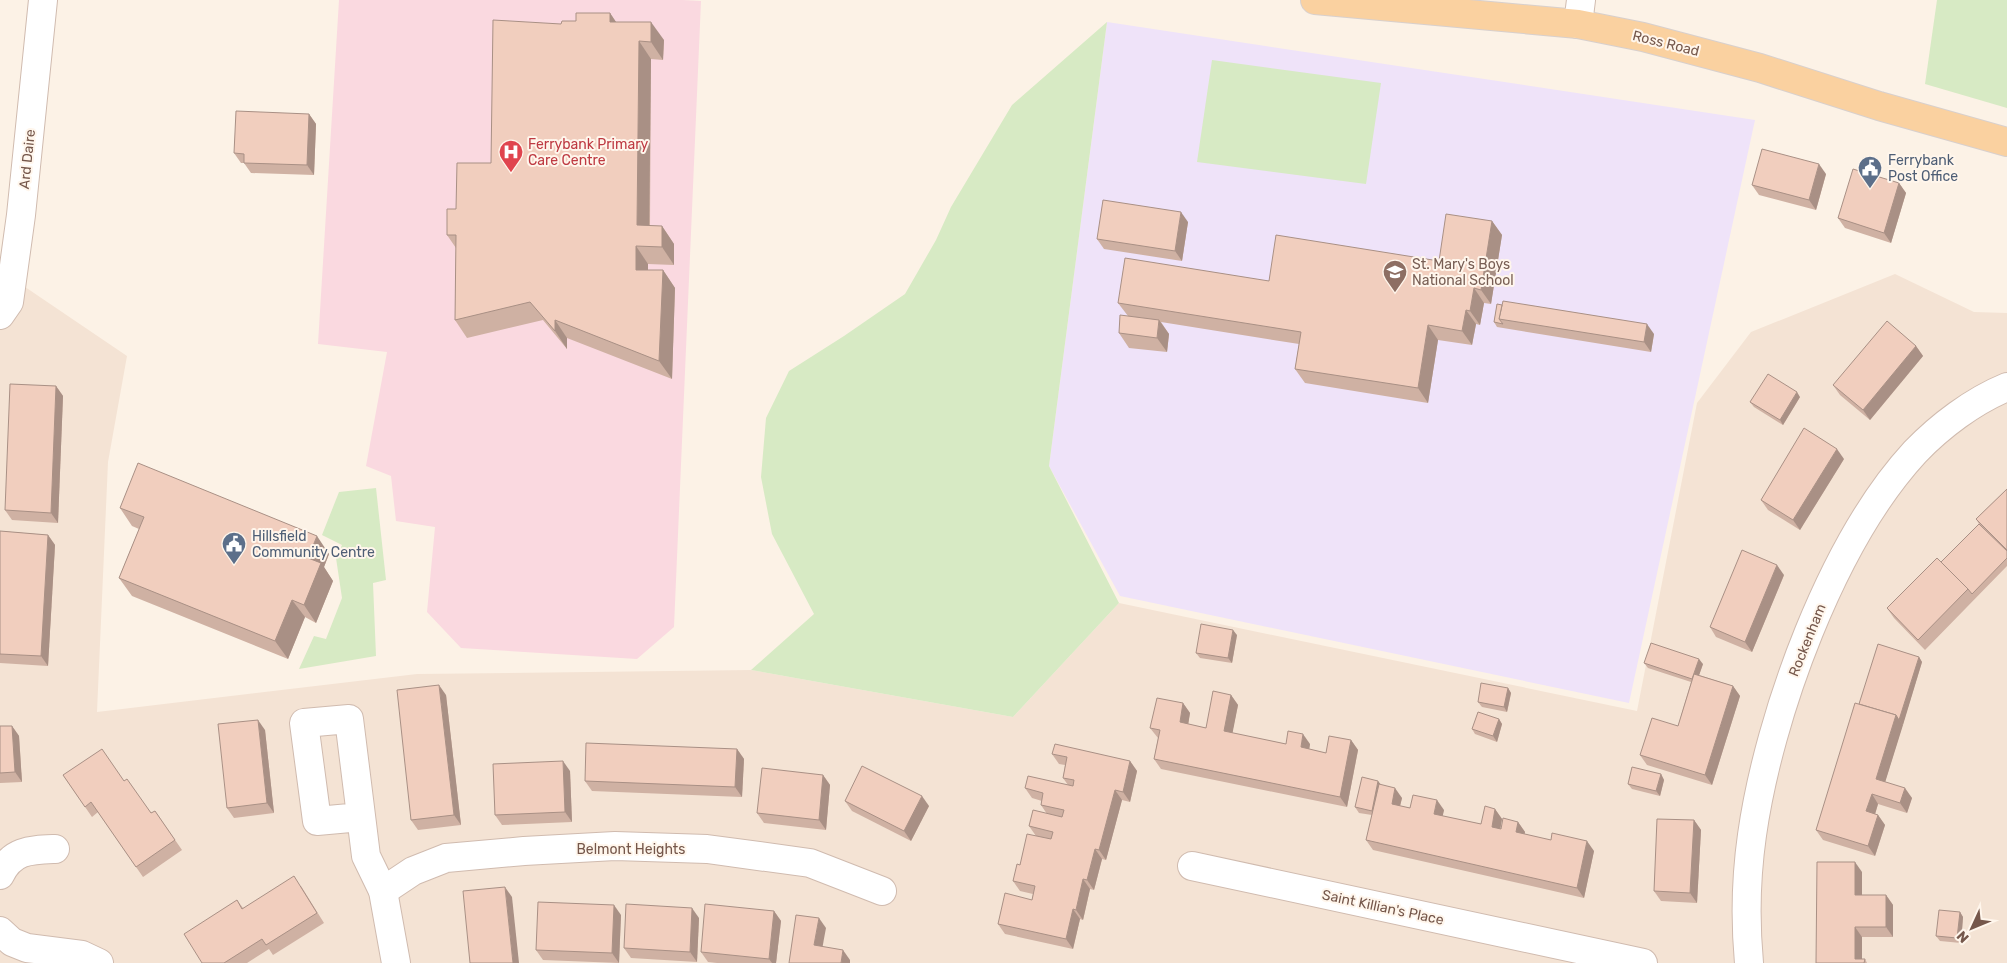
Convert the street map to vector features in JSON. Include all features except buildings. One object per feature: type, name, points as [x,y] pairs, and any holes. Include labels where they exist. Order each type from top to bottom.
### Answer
[{"type":"main road","name":"Ross Road","points":[[1315,0],[1579,12],[1685,47],[1760,68],[1879,106],[2007,142]]},
{"type":"street","name":"Ard Daire","points":[[0,315],[9,302],[11,292],[21,215],[43,0]]},
{"type":"street","name":"Rockenham","points":[[1749,963],[1747,892],[1749,860],[1758,801],[1783,704],[1802,651],[1828,590],[1866,520],[1898,472],[1916,451],[1958,416],[1983,399],[2007,387]]},
{"type":"street","points":[[361,817],[366,856],[383,891],[396,963]]},
{"type":"street","name":"Belmont Heights","points":[[383,891],[413,871],[446,858],[614,846],[707,849],[810,863],[882,891]]},
{"type":"street","points":[[0,875],[4,866],[24,851],[55,849]]},
{"type":"street","name":"Saint Killian's Place","points":[[1192,866],[1575,956],[1643,963]]},
{"type":"street","points":[[0,931],[12,942],[27,948],[82,955],[100,963]]},
{"type":"shaded area","name":"Ferrybank Primary Care Centre","points":[[339,0],[701,1],[674,627],[637,659],[461,648],[427,612],[435,527],[396,521],[391,476],[366,466],[387,352],[318,344]]},
{"type":"shaded area","name":"St. Mary's Boys National School","points":[[1107,22],[1755,120],[1629,703],[1120,596],[1049,466]]},
{"type":"shaded area","points":[[0,270],[127,356],[108,462],[97,712],[417,674],[751,670],[1013,717],[1119,603],[1637,711],[1697,403],[1751,332],[1895,274],[1974,312],[2007,313],[2007,963],[0,963]]},
{"type":"green space","points":[[1937,0],[2007,0],[2007,108],[1925,84]]},
{"type":"green space","points":[[1107,22],[1049,466],[1119,603],[1013,717],[751,670],[814,614],[772,534],[761,477],[766,418],[789,371],[905,294],[936,240],[951,207],[1012,105]]},
{"type":"green space","points":[[1212,60],[1381,83],[1366,184],[1197,162]]},
{"type":"green space","points":[[376,488],[386,580],[373,583],[376,656],[299,669],[314,636],[326,639],[342,598],[336,558],[342,545],[322,535],[339,492]]},
{"type":"place","name":"Ferrybank Primary Care Centre","points":[[511,173]]},
{"type":"place","name":"Ferrybank Post Office","points":[[1870,189]]},
{"type":"place","name":"St. Mary's Boys National School","points":[[1395,293]]},
{"type":"place","name":"Hillsfield Community Centre","points":[[234,565]]}]
